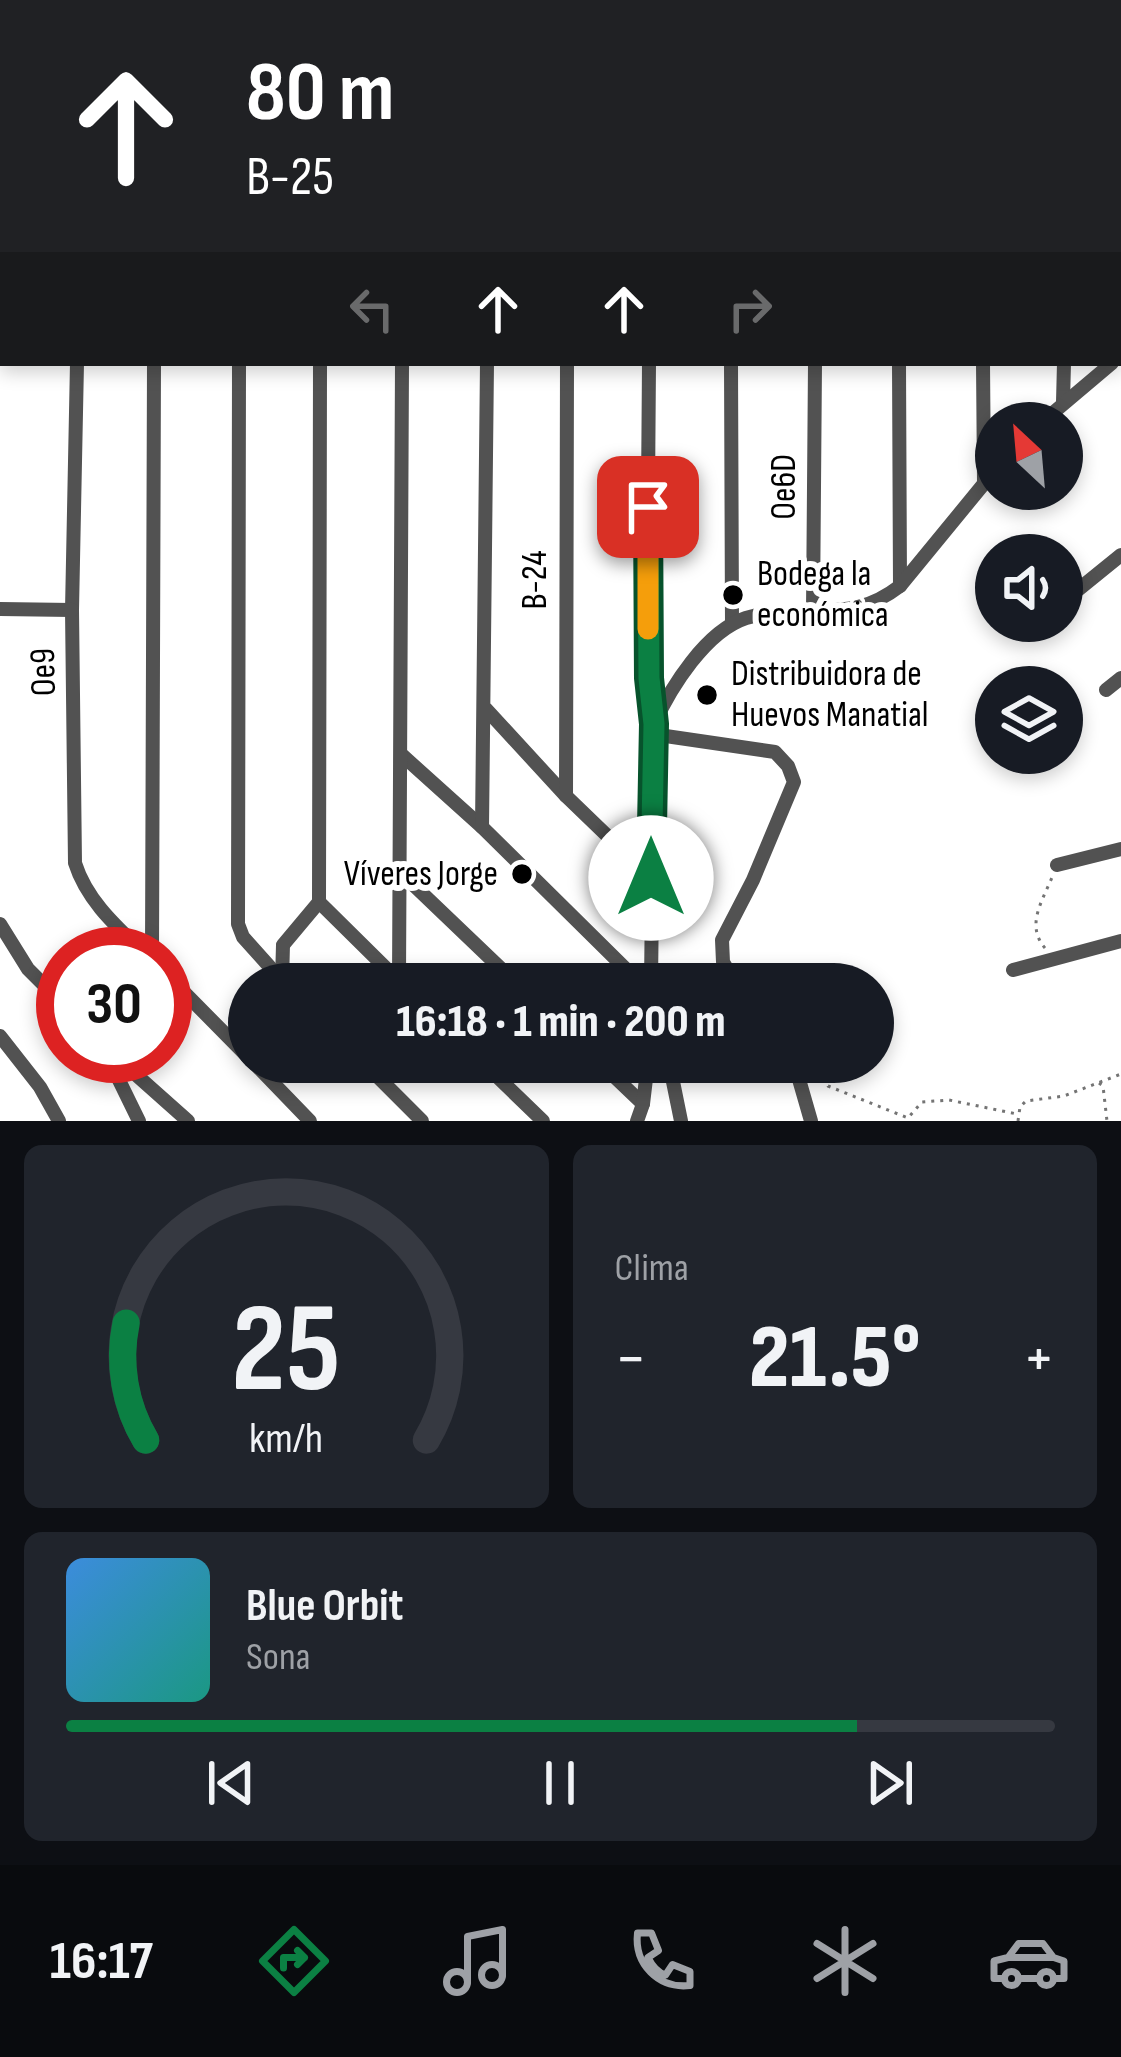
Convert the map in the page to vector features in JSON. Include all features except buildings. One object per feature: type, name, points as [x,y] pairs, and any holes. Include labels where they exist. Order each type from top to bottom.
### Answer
[{"type":"street","name":"Oe9","points":[[77,366],[72,610],[75,863],[80,879],[118,927]]},
{"type":"street","points":[[149,927],[154,366]]},
{"type":"street","points":[[239,366],[238,925],[243,938],[266,963]]},
{"type":"street","points":[[283,963],[283,945],[319,902],[320,366]]},
{"type":"street","points":[[400,963],[402,366]]},
{"type":"street","points":[[482,827],[487,366]]},
{"type":"street","name":"B-24","points":[[566,796],[567,366]]},
{"type":"street","points":[[649,366],[651,963]]},
{"type":"street","points":[[731,366],[732,624]]},
{"type":"street","name":"Oe6D","points":[[813,611],[814,366]]},
{"type":"street","points":[[899,366],[900,586]]},
{"type":"street","points":[[983,366],[983,402]]},
{"type":"street","points":[[1063,402],[1064,366]]},
{"type":"street","points":[[1063,402],[1108,366]]},
{"type":"street","points":[[653,729],[701,652],[732,624],[762,615],[869,606],[900,586],[975,493]]},
{"type":"street","points":[[1083,586],[1121,555]]},
{"type":"street","points":[[0,609],[72,610]]},
{"type":"street","points":[[1106,690],[1121,678]]},
{"type":"street","points":[[486,709],[651,878]]},
{"type":"street","points":[[653,729],[775,752],[794,782],[722,940],[724,963]]},
{"type":"street","points":[[402,754],[620,963]]},
{"type":"street","points":[[1057,865],[1121,849]]},
{"type":"street","points":[[402,874],[495,963]]},
{"type":"street","points":[[319,902],[381,963]]},
{"type":"street","points":[[0,924],[36,977]]},
{"type":"street","points":[[1012,970],[1121,940]]},
{"type":"street","points":[[192,1000],[228,1037]]},
{"type":"street","points":[[0,1039],[40,1087],[59,1121]]},
{"type":"street","points":[[121,1083],[139,1121]]},
{"type":"street","points":[[145,1083],[188,1121]]},
{"type":"street","points":[[273,1083],[310,1121]]},
{"type":"street","points":[[384,1083],[422,1121]]},
{"type":"street","points":[[504,1083],[543,1121]]},
{"type":"street","points":[[620,1083],[643,1104]]},
{"type":"street","points":[[637,1121],[646,1083]]},
{"type":"street","points":[[673,1083],[681,1121]]},
{"type":"street","points":[[800,1083],[811,1121]]},
{"type":"street","points":[[397,1096],[398,1121]]},
{"type":"path","points":[[1054,958],[1036,938],[1034,920],[1057,865]]},
{"type":"path","points":[[1018,1121],[1017,1114],[1026,1102],[1064,1096],[1121,1074]]},
{"type":"path","points":[[1098,1082],[1103,1086],[1106,1121]]},
{"type":"path","points":[[826,1083],[908,1118],[922,1102],[950,1100],[1017,1114]]},
{"type":"slow traffic","points":[[648,555],[648,629]]},
{"type":"place","name":"Bodega la económica","points":[[733,595]]},
{"type":"place","name":"Distribuidora de Huevos Manatial","points":[[707,695]]},
{"type":"place","name":"Víveres Jorge","points":[[522,874]]},
{"type":"route","points":[[648,507],[647,622],[654,724],[651,878]]}]
